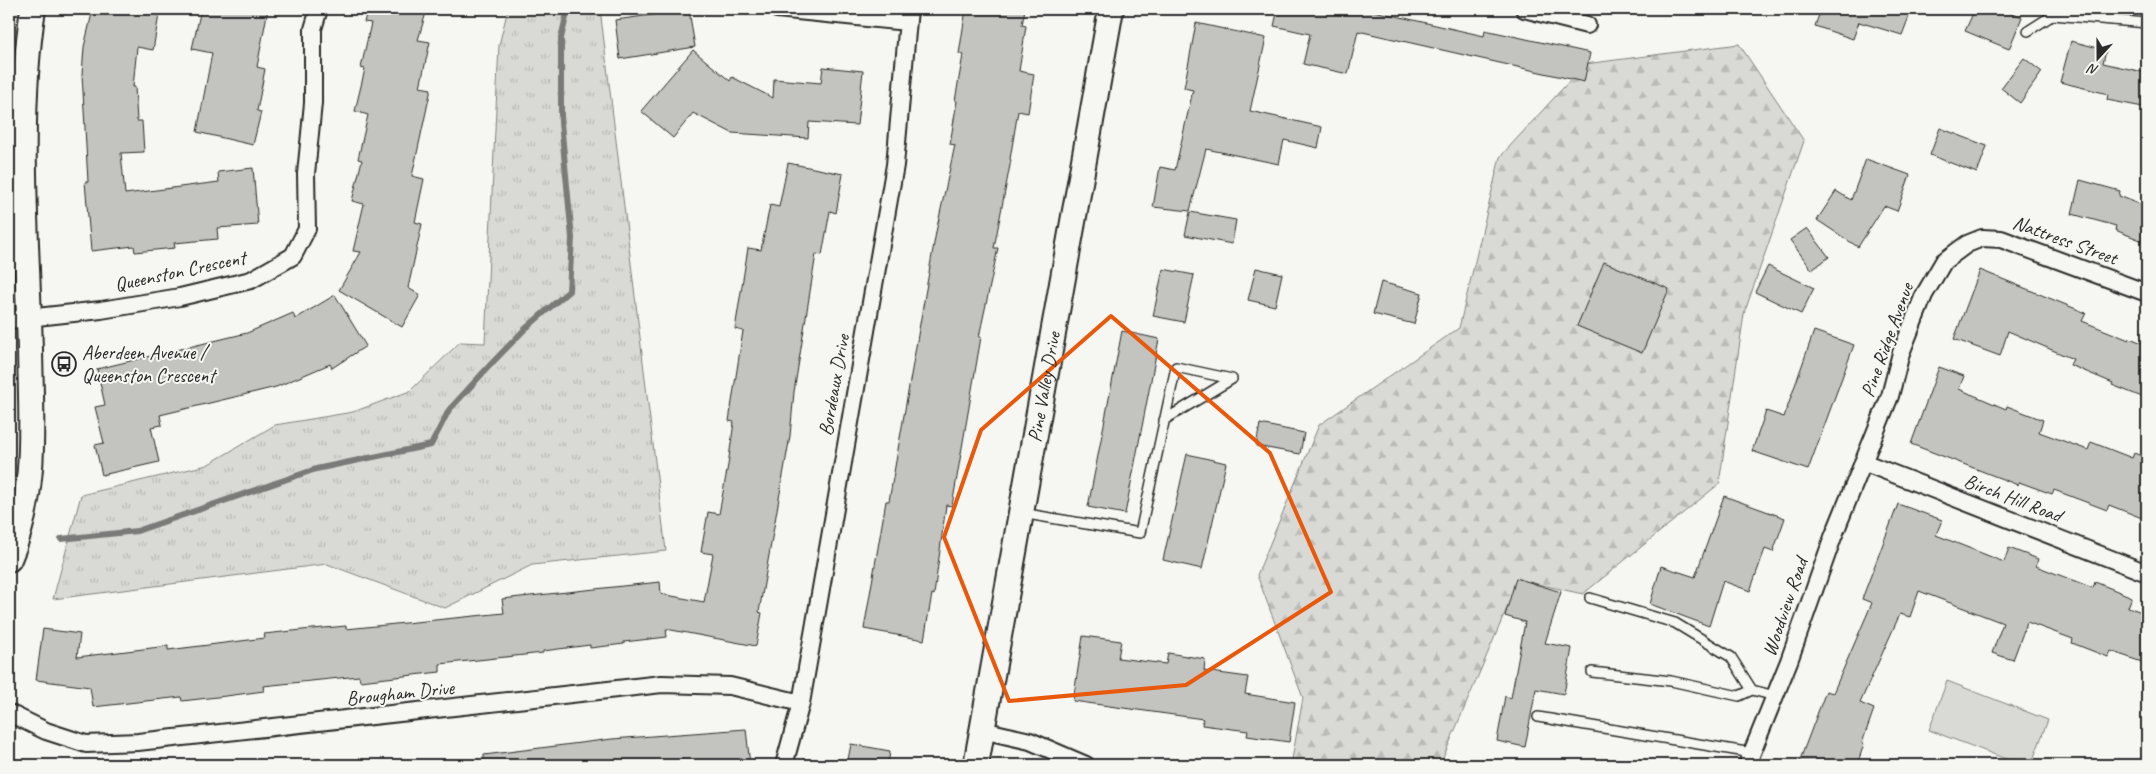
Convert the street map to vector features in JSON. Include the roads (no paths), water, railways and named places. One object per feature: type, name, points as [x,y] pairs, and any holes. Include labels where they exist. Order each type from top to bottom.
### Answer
[{"type":"main road","points":[[9,559],[20,534],[29,486],[32,433],[19,319],[24,125],[29,34],[33,9]]},
{"type":"main road","name":"Pine Valley Drive","points":[[976,765],[1111,9]]},
{"type":"street","name":"Queenston Crescent","points":[[19,319],[162,300],[242,282],[267,272],[293,256],[306,229],[306,174],[312,103],[313,30],[319,9]]},
{"type":"street","points":[[777,9],[908,15]]},
{"type":"street","points":[[1535,10],[1587,25]]},
{"type":"street","name":"Bordeaux Drive","points":[[784,765],[801,703],[894,165],[908,15]]},
{"type":"street","name":"Nattress Street","points":[[1967,244],[1982,238],[2001,239],[2147,293]]},
{"type":"street","name":"Pine Ridge Avenue","points":[[1863,462],[1890,396],[1901,352],[1924,295],[1944,261],[1967,244]]},
{"type":"street","name":"Birch Hill Road","points":[[1863,462],[2147,573]]},
{"type":"street","name":"Woodview Road","points":[[1749,759],[1775,696],[1829,546],[1863,462]]},
{"type":"street","name":"Brougham Drive","points":[[9,713],[46,731],[86,744],[138,742],[662,684],[730,686],[801,703]]},
{"type":"street","points":[[982,730],[1030,741],[1086,765]]},
{"type":"lane","points":[[2114,20],[2115,9]]},
{"type":"lane","points":[[2028,31],[2052,15],[2147,23]]},
{"type":"lane","points":[[1021,513],[1140,533],[1164,420],[1176,367],[1232,379],[1164,420]]},
{"type":"lane","points":[[1590,598],[1675,623],[1731,657],[1752,690]]},
{"type":"lane","points":[[1592,672],[1670,681],[1739,696],[1752,690],[1775,696]]},
{"type":"lane","points":[[1538,717],[1749,759]]},
{"type":"waterway","points":[[61,539],[137,531],[316,469],[431,445],[449,410],[525,329],[569,291],[572,238],[561,123],[561,38],[568,9]]},
{"type":"place","name":"Aberdeen Avenue / Queenston Crescent","points":[[64,364]]}]
